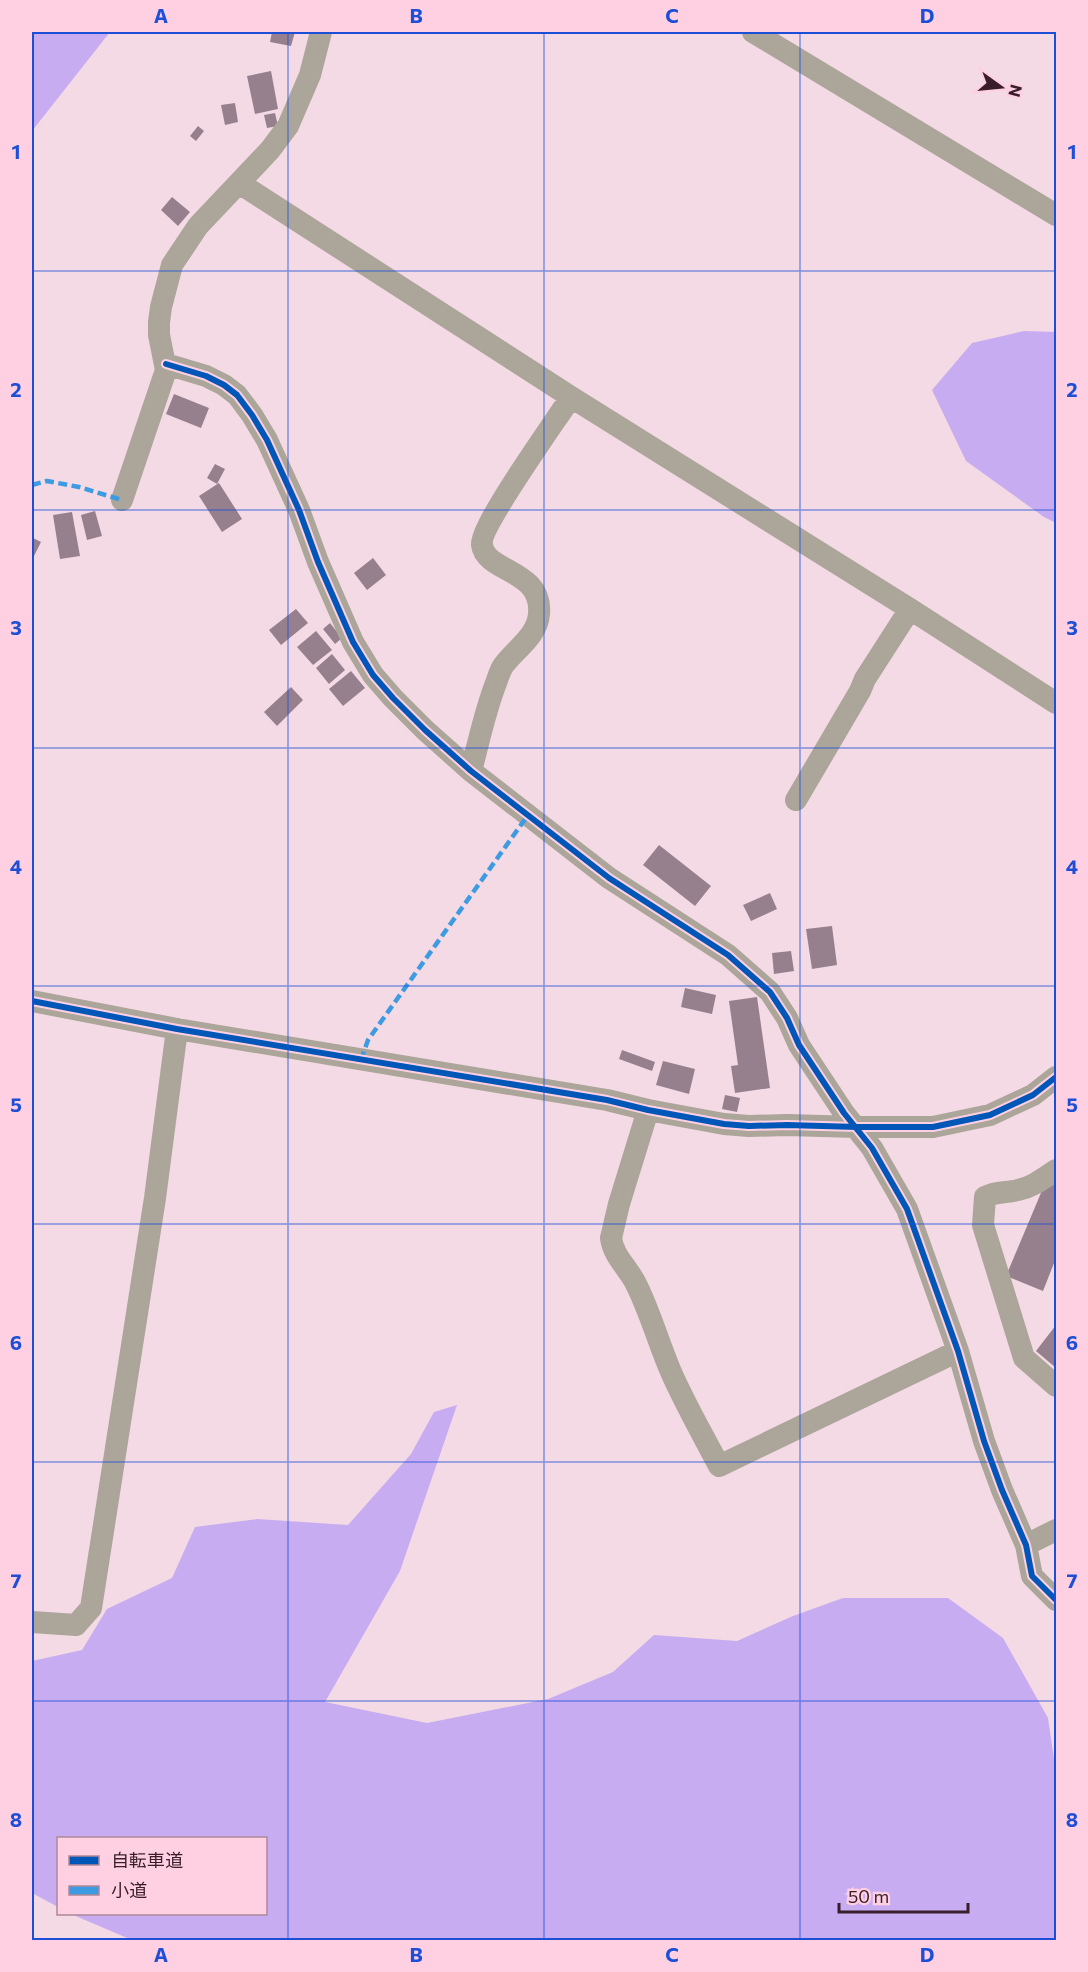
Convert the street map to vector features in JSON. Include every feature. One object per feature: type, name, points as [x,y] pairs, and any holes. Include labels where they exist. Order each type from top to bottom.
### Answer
[{"type":"street","points":[[122,500],[162,387],[166,364],[159,335],[159,322],[172,265],[198,225],[270,150],[288,126],[310,75],[321,32]]},
{"type":"street","points":[[753,32],[1056,215]]},
{"type":"street","points":[[239,183],[571,397],[1056,703]]},
{"type":"street","points":[[166,364],[206,376],[224,385],[237,395],[252,415],[267,440],[299,510],[318,562],[358,652],[373,675],[393,698],[471,771],[609,879],[728,955],[770,992],[787,1018],[799,1045],[844,1113],[872,1148],[907,1209],[958,1351],[984,1441],[1026,1545],[1032,1576],[1056,1600]]},
{"type":"street","points":[[471,771],[502,667],[534,631],[539,612],[536,592],[526,581],[484,552],[483,534],[495,511],[571,397]]},
{"type":"street","points":[[796,800],[865,679],[910,609]]},
{"type":"street","points":[[32,1001],[177,1029],[607,1100],[724,1124],[749,1126],[933,1127],[990,1115],[1033,1095],[1056,1077]]},
{"type":"street","points":[[32,1622],[76,1625],[91,1608],[155,1198],[177,1029]]},
{"type":"street","points":[[648,1110],[611,1238],[617,1255],[634,1281],[671,1372],[719,1466],[958,1351]]},
{"type":"street","points":[[1056,1170],[1028,1188],[993,1192],[985,1197],[983,1225],[1024,1358],[1056,1386]]},
{"type":"street","points":[[1026,1545],[1056,1530]]},
{"type":"shaded area","points":[[32,32],[110,32],[32,131]]},
{"type":"shaded area","points":[[1024,331],[1056,332],[1056,523],[1044,517],[966,461],[932,390],[972,343]]},
{"type":"shaded area","points":[[457,1405],[400,1571],[325,1702],[427,1723],[548,1699],[613,1672],[654,1635],[737,1641],[793,1616],[843,1598],[948,1598],[1003,1638],[1048,1718],[1056,1773],[1056,1940],[132,1940],[73,1915],[267,1915],[267,1837],[57,1837],[57,1906],[32,1893],[32,1661],[82,1650],[107,1609],[172,1578],[195,1527],[257,1519],[348,1525],[411,1454],[434,1412]]},
{"type":"building","points":[[272,32],[295,32],[291,46],[270,42]]},
{"type":"building","points":[[271,71],[278,109],[255,114],[247,76]]},
{"type":"building","points":[[235,103],[238,122],[225,125],[221,105]]},
{"type":"building","points":[[275,113],[278,126],[267,128],[264,115]]},
{"type":"building","points":[[198,126],[204,131],[196,141],[190,136]]},
{"type":"building","points":[[172,197],[190,212],[178,226],[161,210]]},
{"type":"building","points":[[174,394],[209,408],[201,428],[166,414]]},
{"type":"building","points":[[215,464],[225,469],[217,484],[207,478]]},
{"type":"building","points":[[219,483],[242,519],[222,532],[199,496]]},
{"type":"building","points":[[95,511],[102,536],[87,540],[81,515]]},
{"type":"building","points":[[72,512],[80,556],[60,559],[53,515]]},
{"type":"building","points":[[33,538],[41,542],[34,556],[32,554]]},
{"type":"building","points":[[373,558],[386,575],[367,590],[354,573]]},
{"type":"building","points":[[296,609],[308,623],[281,645],[269,630]]},
{"type":"building","points":[[330,623],[342,638],[335,644],[323,629]]},
{"type":"building","points":[[316,631],[332,650],[313,665],[297,647]]},
{"type":"building","points":[[332,654],[345,670],[329,684],[316,668]]},
{"type":"building","points":[[351,671],[365,688],[343,706],[329,689]]},
{"type":"building","points":[[291,687],[303,700],[277,726],[264,712]]},
{"type":"building","points":[[659,845],[711,886],[695,906],[643,865]]},
{"type":"building","points":[[770,893],[777,909],[751,921],[743,905]]},
{"type":"building","points":[[832,926],[837,965],[812,969],[806,929]]},
{"type":"building","points":[[791,951],[794,971],[774,974],[772,953]]},
{"type":"building","points":[[685,988],[716,995],[712,1014],[681,1007]]},
{"type":"building","points":[[757,997],[770,1088],[735,1093],[731,1066],[738,1065],[729,1001]]},
{"type":"building","points":[[622,1050],[655,1062],[652,1071],[619,1059]]},
{"type":"building","points":[[663,1061],[695,1069],[689,1094],[656,1085]]},
{"type":"building","points":[[725,1095],[740,1098],[737,1112],[722,1109]]},
{"type":"building","points":[[1046,1181],[1056,1185],[1056,1258],[1043,1291],[1006,1276]]},
{"type":"building","points":[[1056,1325],[1056,1368],[1036,1351]]},
{"type":"marked path","points":[[32,485],[47,481],[79,487],[122,500]]},
{"type":"marked path","points":[[361,1060],[368,1040],[528,815]]},
{"type":"cycle path","points":[[166,364],[206,376],[224,385],[237,395],[252,415],[267,440],[299,510],[318,562],[353,642],[373,675],[393,698],[471,771],[609,878],[728,955],[770,992],[787,1018],[799,1045],[844,1113],[872,1148],[907,1209],[958,1351],[984,1441],[1026,1545],[1032,1576],[1056,1600]]},
{"type":"cycle path","points":[[32,1001],[177,1029],[607,1100],[724,1124],[749,1126],[933,1127],[990,1115],[1033,1095],[1056,1077]]}]
